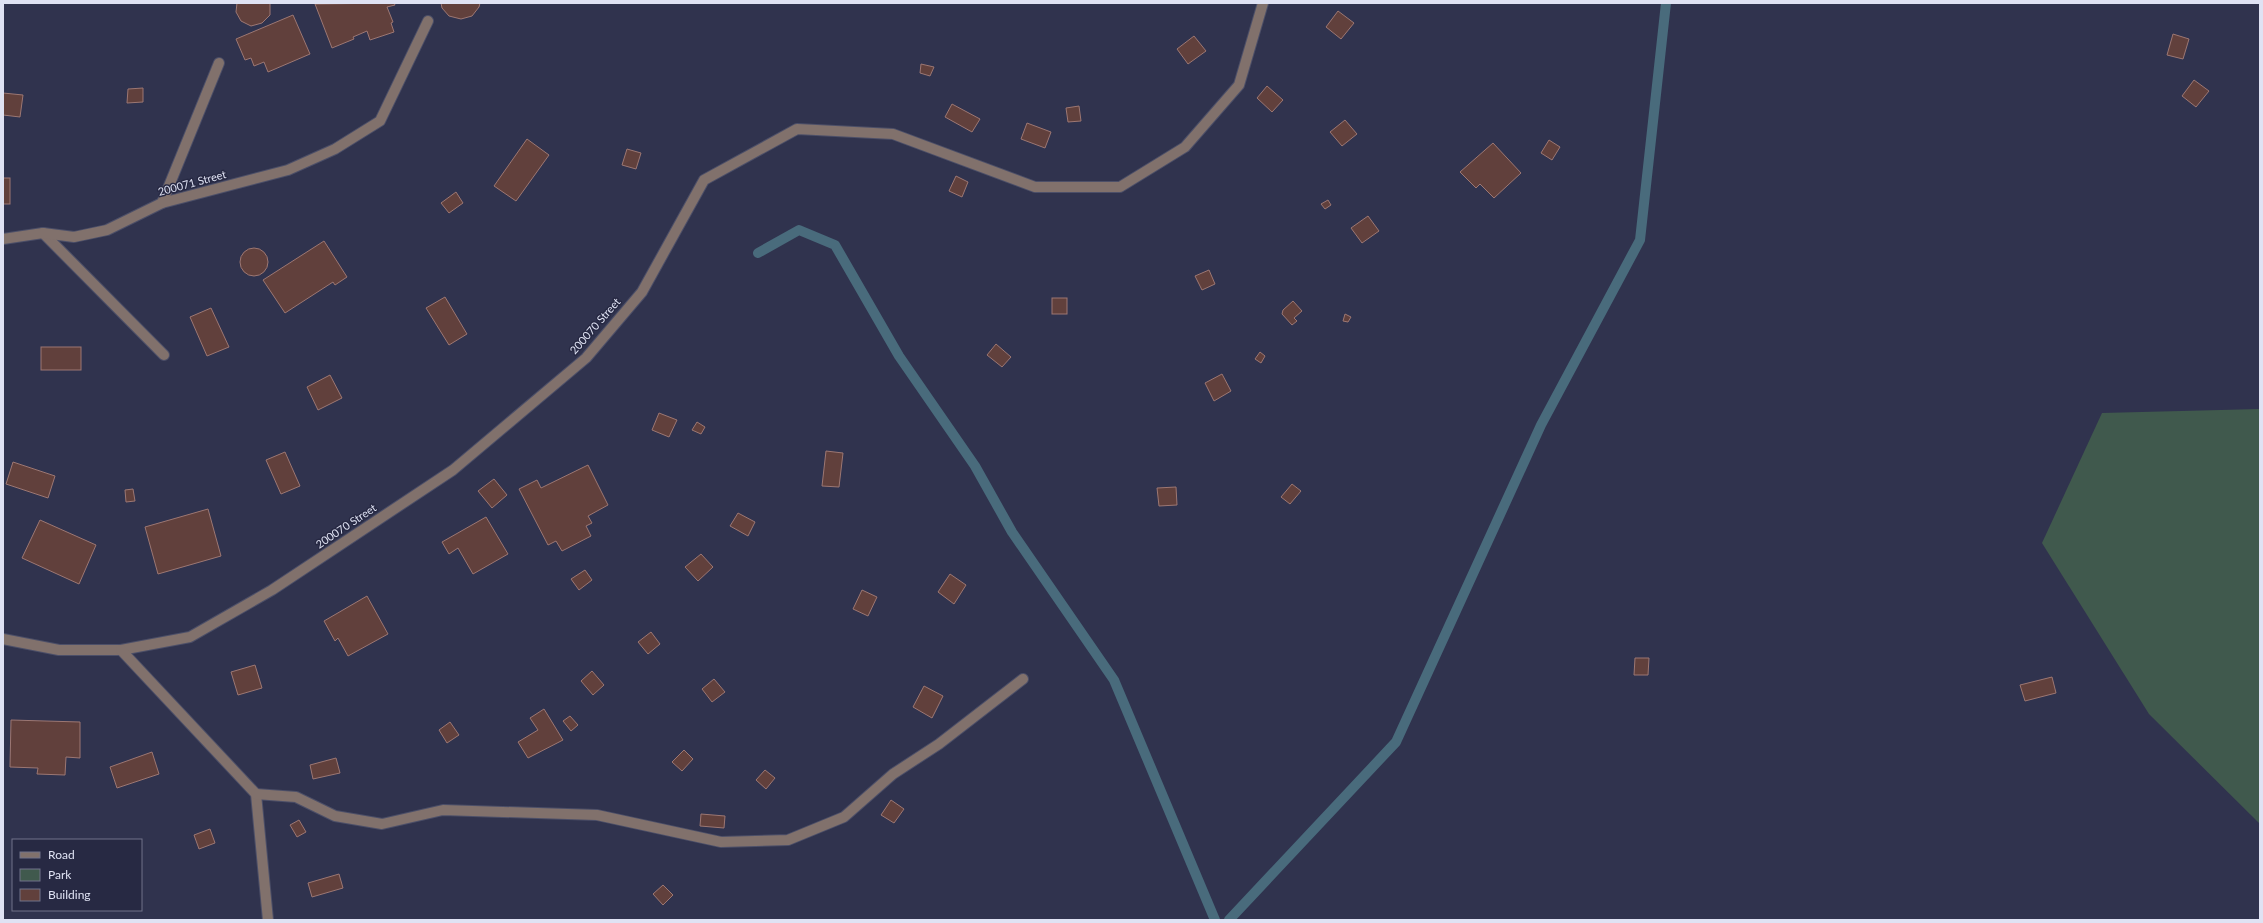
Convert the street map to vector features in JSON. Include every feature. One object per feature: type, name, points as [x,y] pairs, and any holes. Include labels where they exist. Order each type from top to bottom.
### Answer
[{"type":"street","name":"200070 Street","points":[[3,639],[59,650],[121,650],[190,637],[272,590],[452,470],[586,358],[642,292],[704,180],[797,129],[893,134],[1035,187],[1120,187],[1185,147],[1240,85],[1263,3]]},
{"type":"street","name":"200071 Street","points":[[3,238],[43,233],[74,237],[107,230],[162,203],[288,170],[336,149],[380,121],[428,21]]},
{"type":"street","points":[[162,203],[219,63]]},
{"type":"street","points":[[43,233],[164,355]]},
{"type":"street","points":[[121,650],[256,794],[268,920]]},
{"type":"street","points":[[256,794],[296,797],[335,816],[382,824],[443,810],[589,815],[721,842],[788,840],[844,817],[893,774],[939,744],[1023,679]]},
{"type":"green space","points":[[2260,409],[2260,824],[2149,714],[2042,543],[2102,413]]},
{"type":"building","points":[[237,3],[270,3],[270,15],[262,23],[251,26],[241,21],[236,12]]},
{"type":"building","points":[[394,3],[395,5],[387,7],[393,22],[391,23],[394,32],[370,40],[367,31],[353,37],[354,39],[332,48],[315,4]]},
{"type":"building","points":[[441,3],[480,3],[479,7],[472,16],[461,19],[449,16],[442,8]]},
{"type":"building","points":[[1338,11],[1354,23],[1341,39],[1326,27]]},
{"type":"building","points":[[293,15],[310,54],[268,72],[264,62],[254,66],[251,58],[245,60],[236,39]]},
{"type":"building","points":[[2173,34],[2189,39],[2183,59],[2167,55]]},
{"type":"building","points":[[1194,36],[1206,51],[1188,64],[1177,49]]},
{"type":"building","points":[[921,64],[934,67],[930,76],[920,73]]},
{"type":"building","points":[[2194,80],[2209,91],[2196,107],[2182,96]]},
{"type":"building","points":[[1267,86],[1283,100],[1272,112],[1257,98]]},
{"type":"building","points":[[143,88],[143,102],[127,103],[128,89]]},
{"type":"building","points":[[3,93],[23,95],[20,117],[3,115]]},
{"type":"building","points":[[952,104],[980,119],[972,132],[945,117]]},
{"type":"building","points":[[1079,106],[1081,121],[1068,122],[1066,108]]},
{"type":"building","points":[[1345,120],[1357,134],[1342,146],[1330,132]]},
{"type":"building","points":[[1027,123],[1051,132],[1045,148],[1021,139]]},
{"type":"building","points":[[527,139],[549,155],[516,201],[494,186]]},
{"type":"building","points":[[1549,140],[1560,147],[1552,160],[1541,153]]},
{"type":"building","points":[[1493,143],[1521,173],[1494,198],[1480,184],[1476,188],[1460,172]]},
{"type":"building","points":[[627,149],[641,153],[636,169],[622,165]]},
{"type":"building","points":[[956,176],[968,182],[962,197],[949,191]]},
{"type":"building","points":[[3,178],[10,178],[10,204],[3,204]]},
{"type":"building","points":[[456,192],[463,203],[449,213],[441,203]]},
{"type":"building","points":[[1328,200],[1331,205],[1325,209],[1321,204]]},
{"type":"building","points":[[1368,216],[1379,231],[1362,243],[1351,228]]},
{"type":"building","points":[[324,241],[347,277],[335,285],[333,282],[285,313],[263,280]]},
{"type":"building","points":[[254,248],[264,252],[268,262],[264,272],[254,276],[244,272],[240,262],[244,252]]},
{"type":"building","points":[[1209,270],[1215,284],[1202,290],[1195,276]]},
{"type":"building","points":[[445,297],[467,334],[449,345],[426,308]]},
{"type":"building","points":[[1052,298],[1067,298],[1067,314],[1052,314]]},
{"type":"building","points":[[1293,301],[1302,311],[1294,318],[1297,321],[1292,325],[1282,314],[1283,310]]},
{"type":"building","points":[[211,308],[229,347],[207,356],[190,317]]},
{"type":"building","points":[[1345,314],[1351,317],[1348,322],[1343,321]]},
{"type":"building","points":[[996,344],[1011,357],[1002,367],[987,355]]},
{"type":"building","points":[[41,347],[81,347],[81,370],[41,370]]},
{"type":"building","points":[[1260,352],[1265,356],[1261,363],[1255,359]]},
{"type":"building","points":[[1222,374],[1231,391],[1214,401],[1205,383]]},
{"type":"building","points":[[330,375],[342,398],[318,410],[307,387]]},
{"type":"building","points":[[659,413],[677,420],[669,437],[652,430]]},
{"type":"building","points":[[697,422],[705,427],[701,434],[692,430]]},
{"type":"building","points":[[826,451],[843,453],[839,487],[822,486]]},
{"type":"building","points":[[285,452],[300,486],[281,494],[266,460]]},
{"type":"building","points":[[13,462],[55,476],[48,498],[6,484]]},
{"type":"building","points":[[588,465],[608,505],[588,516],[592,523],[586,526],[591,536],[562,551],[556,541],[548,545],[519,489],[537,480],[541,488]]},
{"type":"building","points":[[494,479],[507,495],[492,508],[478,491]]},
{"type":"building","points":[[1292,484],[1301,491],[1290,504],[1281,497]]},
{"type":"building","points":[[1176,487],[1177,505],[1159,506],[1157,488]]},
{"type":"building","points":[[133,489],[135,501],[126,502],[125,490]]},
{"type":"building","points":[[208,509],[221,556],[158,574],[145,527]]},
{"type":"building","points":[[738,513],[755,522],[748,536],[730,526]]},
{"type":"building","points":[[486,517],[508,554],[473,574],[458,548],[449,554],[442,542]]},
{"type":"building","points":[[40,520],[96,545],[79,584],[22,558]]},
{"type":"building","points":[[701,554],[713,567],[698,581],[685,567]]},
{"type":"building","points":[[585,570],[592,580],[579,590],[571,579]]},
{"type":"building","points":[[950,574],[966,585],[954,604],[938,592]]},
{"type":"building","points":[[862,590],[877,597],[868,616],[853,609]]},
{"type":"building","points":[[367,596],[388,634],[348,656],[338,638],[335,641],[324,621]]},
{"type":"building","points":[[651,632],[660,644],[648,654],[638,642]]},
{"type":"building","points":[[1635,658],[1649,658],[1648,675],[1634,675]]},
{"type":"building","points":[[255,665],[262,688],[238,695],[231,672]]},
{"type":"building","points":[[592,671],[604,685],[593,695],[581,681]]},
{"type":"building","points":[[2052,677],[2056,693],[2025,701],[2020,685]]},
{"type":"building","points":[[714,679],[725,692],[712,702],[702,689]]},
{"type":"building","points":[[924,686],[943,696],[932,718],[913,707]]},
{"type":"building","points":[[544,709],[563,740],[528,758],[518,742],[538,730],[530,718]]},
{"type":"building","points":[[570,716],[578,725],[571,731],[563,721]]},
{"type":"building","points":[[11,720],[80,722],[80,758],[66,757],[65,775],[37,774],[38,768],[10,767]]},
{"type":"building","points":[[450,722],[459,735],[447,743],[439,730]]},
{"type":"building","points":[[684,750],[693,759],[682,771],[672,762]]},
{"type":"building","points":[[152,752],[159,774],[117,788],[110,767]]},
{"type":"building","points":[[336,758],[340,773],[313,779],[310,765]]},
{"type":"building","points":[[765,770],[775,778],[766,789],[756,780]]},
{"type":"building","points":[[891,800],[904,809],[894,823],[881,815]]},
{"type":"building","points":[[701,814],[725,816],[724,828],[700,826]]},
{"type":"building","points":[[299,820],[306,832],[297,837],[290,825]]},
{"type":"building","points":[[210,829],[215,843],[199,849],[194,835]]},
{"type":"building","points":[[339,874],[343,888],[312,897],[308,883]]},
{"type":"building","points":[[663,885],[673,895],[663,905],[653,894]]},
{"type":"waterway","points":[[1229,920],[1396,742],[1541,425],[1640,240],[1666,3]]},
{"type":"waterway","points":[[758,253],[799,230],[835,245],[899,356],[975,466],[1012,532],[1114,680],[1215,920]]}]
